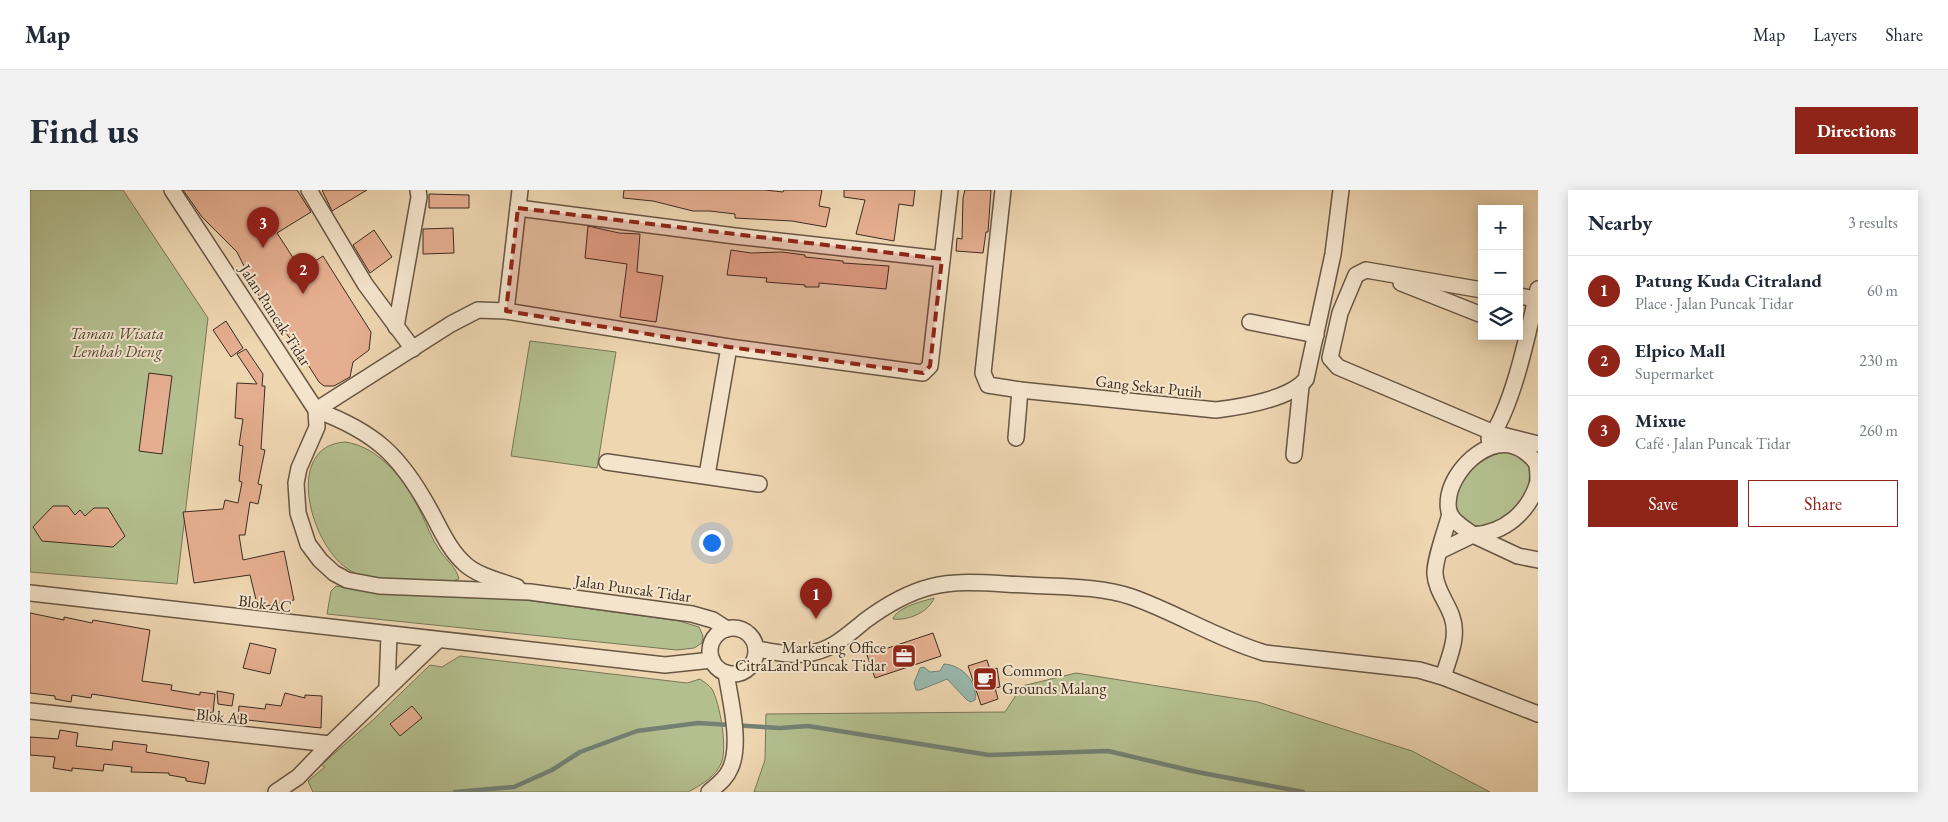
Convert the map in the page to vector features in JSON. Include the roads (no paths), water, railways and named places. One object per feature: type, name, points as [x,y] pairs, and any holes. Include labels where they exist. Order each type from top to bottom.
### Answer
[{"type":"street","name":"Jalan Puncak Tidar","points":[[172,190],[316,410],[317,427],[299,468],[296,499],[301,527],[308,544],[320,560],[334,573],[347,580],[361,584],[530,592],[692,614],[713,620],[727,629]]},
{"type":"street","points":[[308,190],[326,217],[364,284],[413,349]]},
{"type":"street","points":[[396,327],[419,197],[418,190]]},
{"type":"street","points":[[506,311],[520,190]]},
{"type":"street","points":[[316,410],[450,324],[478,310],[506,311],[729,347],[923,373],[930,366],[950,190]]},
{"type":"street","name":"Gang Sekar Putih","points":[[1003,190],[983,377],[988,385],[1216,410],[1261,401],[1301,386]]},
{"type":"street","points":[[1294,455],[1301,386],[1306,379],[1312,359],[1333,254],[1341,190]]},
{"type":"street","points":[[518,208],[736,236],[942,259]]},
{"type":"street","points":[[1440,551],[1473,535],[1481,534],[1509,523],[1518,517],[1530,503],[1538,482],[1537,464],[1497,428],[1333,364],[1330,358],[1340,313],[1356,275],[1366,270],[1478,289]]},
{"type":"street","points":[[1374,272],[1478,313]]},
{"type":"street","points":[[1443,677],[1454,641],[1455,630],[1435,573],[1450,514],[1448,504],[1454,478],[1479,452],[1497,428],[1528,337],[1537,294],[1523,296]]},
{"type":"street","points":[[1250,322],[1316,335]]},
{"type":"street","points":[[707,475],[729,347]]},
{"type":"street","points":[[1016,438],[1020,390]]},
{"type":"street","name":"Jalan Puncak Tidar","points":[[316,410],[347,422],[372,437],[395,457],[408,472],[455,554],[466,566],[530,592]]},
{"type":"street","points":[[1479,452],[1498,445],[1514,442],[1538,444]]},
{"type":"street","points":[[606,462],[707,475],[759,484]]},
{"type":"street","points":[[1450,514],[1473,535],[1538,568]]},
{"type":"street","points":[[1509,523],[1506,534],[1515,555]]},
{"type":"street","points":[[1515,555],[1538,560]]},
{"type":"street","points":[[462,590],[466,566]]},
{"type":"street","points":[[756,649],[804,654],[823,651],[838,644],[866,620],[895,601],[915,592],[950,583],[1113,592],[1133,597],[1243,646],[1264,652],[1418,670],[1443,677],[1538,714]]},
{"type":"street","name":"Blok AC","points":[[30,593],[665,665],[712,660]]},
{"type":"street","points":[[734,628],[746,632],[755,642],[754,662],[745,671],[732,674],[726,673],[715,666],[712,660],[710,647],[712,641],[721,631],[727,629],[734,628]]},
{"type":"street","points":[[387,687],[389,635]]},
{"type":"street","points":[[276,792],[298,777],[387,687],[438,640]]},
{"type":"street","points":[[710,792],[723,781],[730,769],[734,756],[733,716],[726,673]]},
{"type":"street","name":"Blok AB","points":[[30,711],[330,744]]},
{"type":"water","points":[[944,664],[963,671],[974,687],[975,700],[971,702],[967,700],[947,679],[916,690],[914,683],[920,668],[924,667],[930,672],[940,671]]},
{"type":"waterway","points":[[455,792],[514,787],[552,770],[580,752],[637,731],[698,723],[780,728],[808,726],[989,755],[1108,751],[1197,772],[1303,792]]},
{"type":"place","name":"Mixue","points":[[263,248]]},
{"type":"place","name":"Elpico Mall","points":[[303,294]]},
{"type":"place","name":"Patung Kuda Citraland","points":[[816,619]]},
{"type":"place","name":"Marketing Office CitraLand Puncak Tidar","points":[[904,656]]},
{"type":"place","name":"Common Grounds Malang","points":[[985,679]]},
{"type":"park label","name":"Taman Wisata Lembah Dieng","points":[[117,342]]}]
